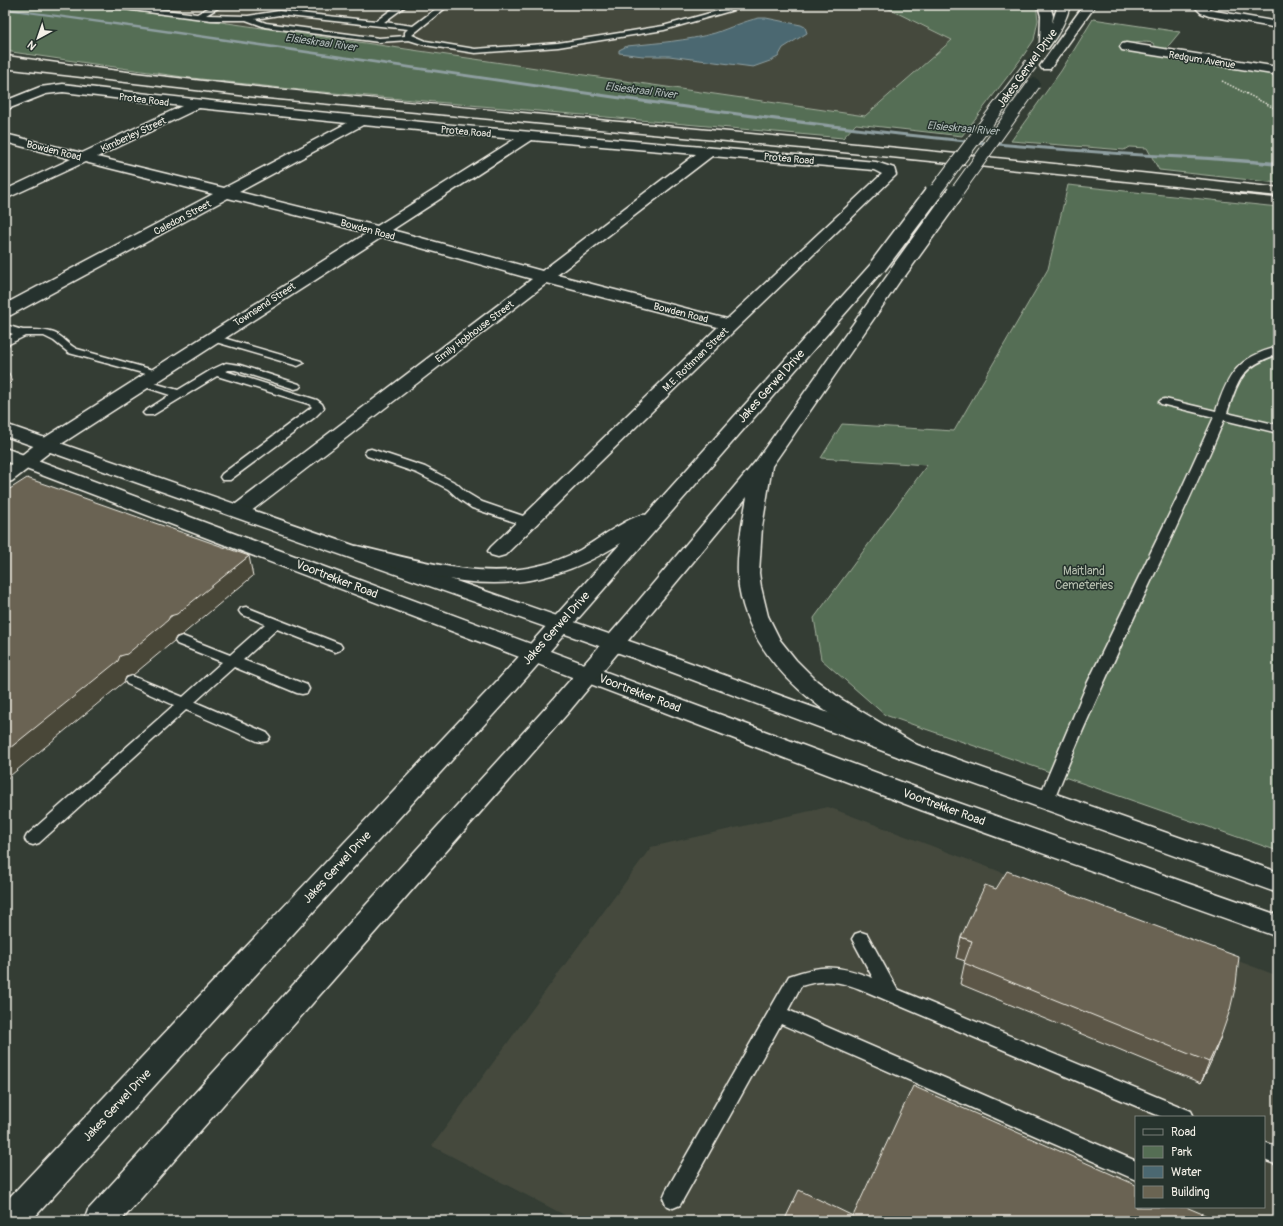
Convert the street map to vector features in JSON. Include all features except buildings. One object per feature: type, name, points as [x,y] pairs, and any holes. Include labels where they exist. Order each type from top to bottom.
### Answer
[{"type":"main road","points":[[1044,5],[1047,16],[1046,43]]},
{"type":"main road","name":"Jakes Gerwel Drive","points":[[10,1221],[505,687],[533,653],[560,625],[661,509],[878,266],[1056,30],[1064,5]]},
{"type":"main road","points":[[1203,5],[1202,8],[1205,11],[1213,14],[1278,25]]},
{"type":"main road","name":"Jakes Gerwel Drive","points":[[100,1221],[589,674],[764,465],[786,430],[1089,6]]},
{"type":"main road","name":"Redgum Avenue","points":[[1126,47],[1145,46],[1278,71]]},
{"type":"main road","name":"Protea Road","points":[[5,106],[47,90],[63,88],[195,105],[359,122],[709,151],[876,166],[886,169]]},
{"type":"main road","name":"Kimberley Street","points":[[5,195],[195,105]]},
{"type":"main road","name":"Caledon Street","points":[[5,311],[359,122]]},
{"type":"main road","name":"Townsend Street","points":[[5,476],[48,444],[378,231],[527,137]]},
{"type":"main road","name":"Bowden Road","points":[[5,138],[378,231],[544,277],[730,325]]},
{"type":"main road","name":"Emily Hobhouse Street","points":[[239,511],[709,151]]},
{"type":"main road","name":"M.E. Rothman Street","points":[[498,551],[730,325],[889,175],[890,174],[886,169]]},
{"type":"main road","points":[[5,430],[356,552],[1278,883]]},
{"type":"main road","name":"Voortrekker Road","points":[[5,454],[930,803],[1169,889],[1278,926]]},
{"type":"main road","points":[[764,465],[755,507],[749,576],[754,608],[766,634],[790,668],[816,694],[851,718],[908,751]]},
{"type":"main road","points":[[356,552],[473,577],[498,578],[528,576],[560,566],[585,555],[661,509]]},
{"type":"lane","points":[[108,5],[231,19],[279,13],[415,28]]},
{"type":"lane","points":[[199,16],[219,5]]},
{"type":"lane","points":[[279,13],[290,5]]},
{"type":"lane","points":[[377,24],[403,5]]},
{"type":"lane","points":[[410,38],[408,35],[409,32],[446,5]]},
{"type":"lane","points":[[248,18],[265,25],[371,39],[410,38],[429,44],[466,50],[508,49],[558,45],[664,28],[747,5]]},
{"type":"lane","points":[[5,328],[22,333],[32,332],[56,337],[64,347],[73,351],[157,374]]},
{"type":"lane","points":[[5,343],[22,333]]},
{"type":"lane","points":[[213,338],[298,363]]},
{"type":"lane","points":[[1046,800],[1074,728],[1220,415],[1234,377],[1243,367],[1278,350]]},
{"type":"lane","points":[[149,413],[226,366],[233,366],[295,386]]},
{"type":"lane","points":[[215,372],[313,402],[318,406],[318,408],[311,415],[226,477]]},
{"type":"lane","points":[[143,383],[180,394]]},
{"type":"lane","points":[[1166,402],[1278,429]]},
{"type":"lane","points":[[371,453],[421,470],[447,483],[477,505],[527,522]]},
{"type":"lane","points":[[246,611],[335,647]]},
{"type":"lane","points":[[33,839],[275,623]]},
{"type":"lane","points":[[182,641],[302,690]]},
{"type":"lane","points":[[132,682],[262,737]]},
{"type":"lane","points":[[861,939],[891,994]]},
{"type":"lane","points":[[673,1198],[795,981],[807,976],[819,974],[836,974],[853,977],[1182,1116]]},
{"type":"lane","points":[[777,1014],[1135,1171]]},
{"type":"lane","points":[[1265,1150],[1278,1156]]},
{"type":"shaded area","points":[[85,5],[881,5],[952,40],[865,116],[207,20]]},
{"type":"shaded area","points":[[828,807],[1278,976],[1278,1221],[576,1221],[432,1146],[651,847]]},
{"type":"green space","points":[[5,5],[85,5],[207,20],[865,116],[952,40],[881,5],[1036,5],[1038,20],[1034,40],[962,136],[856,124],[843,138],[300,90],[183,77],[5,51]]},
{"type":"green space","points":[[1093,19],[1180,32],[1165,50],[1156,47],[1150,42],[1126,44],[1278,73],[1278,183],[1159,170],[1147,148],[1129,147],[1124,150],[1011,141],[1061,71]]},
{"type":"green space","name":"Maitland Cemeteries","points":[[1068,185],[1278,207],[1278,851],[885,715],[821,659],[814,618],[927,465],[821,458],[842,424],[954,431],[1048,269]]},
{"type":"water","points":[[759,18],[801,25],[805,27],[807,33],[783,48],[778,57],[753,67],[669,56],[643,56],[619,53],[619,50],[627,46],[704,36]]},
{"type":"waterway","name":"Elsieskraal River","points":[[5,9],[219,38],[539,86],[753,116],[959,140],[1124,154],[1220,159],[1278,164]]},
{"type":"railway","points":[[5,55],[166,76],[328,94],[886,146],[1278,187]]},
{"type":"railway","points":[[5,69],[259,98],[815,150],[1239,193]]},
{"type":"railway","points":[[1239,193],[1278,197]]},
{"type":"railway","points":[[1239,193],[1246,194]]}]
